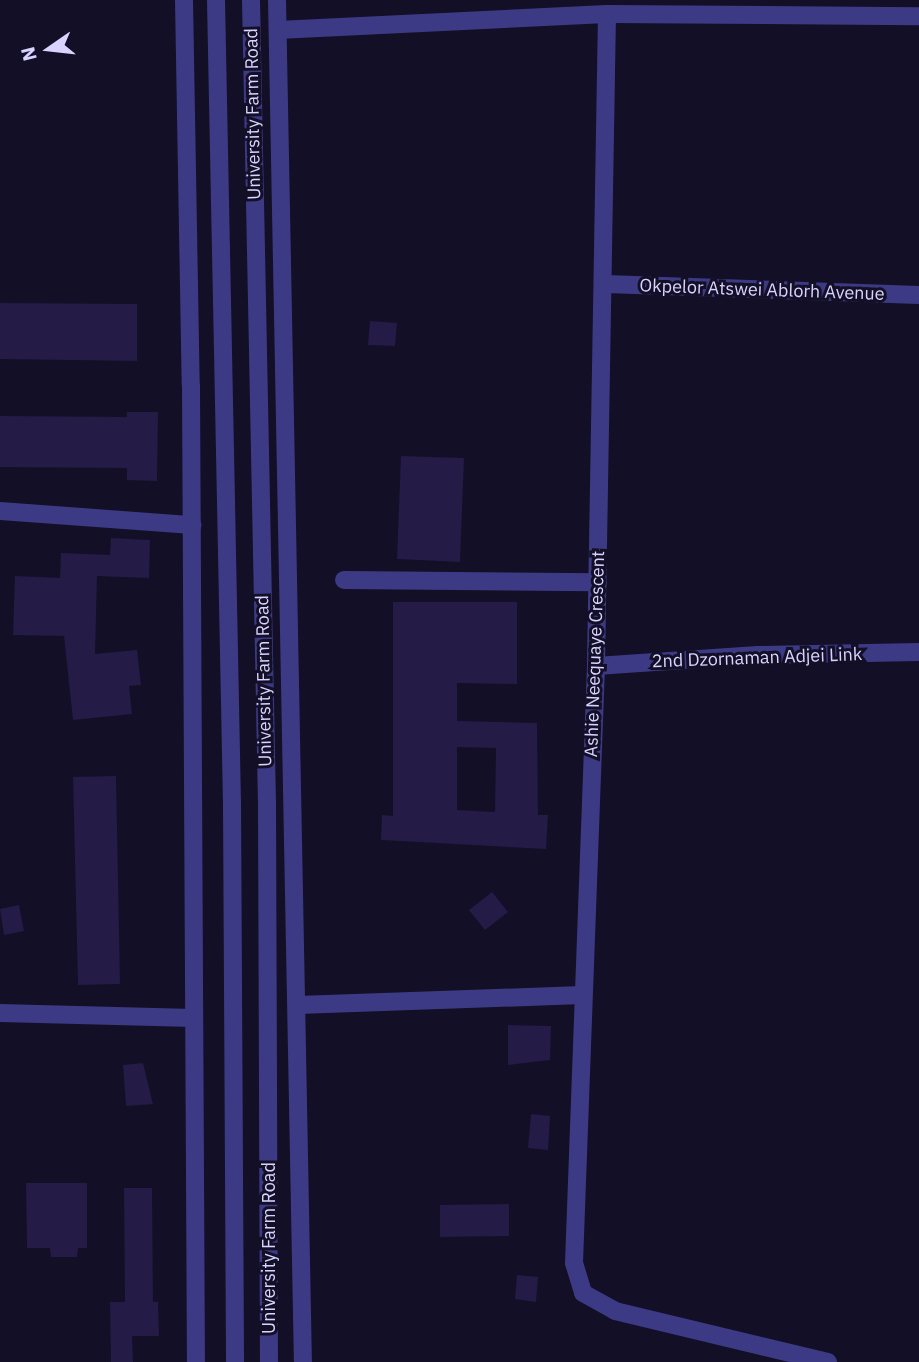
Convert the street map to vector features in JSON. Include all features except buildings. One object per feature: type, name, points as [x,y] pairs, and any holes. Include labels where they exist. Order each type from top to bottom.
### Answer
[{"type":"street","points":[[184,0],[192,525],[197,1362]]},
{"type":"street","name":"University Farm Road","points":[[216,0],[232,802],[234,1362]]},
{"type":"street","name":"University Farm Road","points":[[251,0],[267,801],[269,1362]]},
{"type":"street","points":[[277,0],[303,1362]]},
{"type":"street","points":[[278,30],[607,15],[919,16]]},
{"type":"street","name":"Ashie Neequaye Crescent","points":[[607,15],[606,284],[596,666],[574,1263],[583,1293],[615,1311],[828,1362]]},
{"type":"street","name":"Okpelor Atswei Ablorh Avenue","points":[[606,284],[919,295]]},
{"type":"street","points":[[0,511],[192,525]]},
{"type":"street","points":[[344,580],[598,582]]},
{"type":"street","name":"2nd Dzornaman Adjei Link","points":[[596,666],[758,655],[919,652]]},
{"type":"street","points":[[298,1005],[582,995]]},
{"type":"street","points":[[0,1013],[193,1018]]}]
